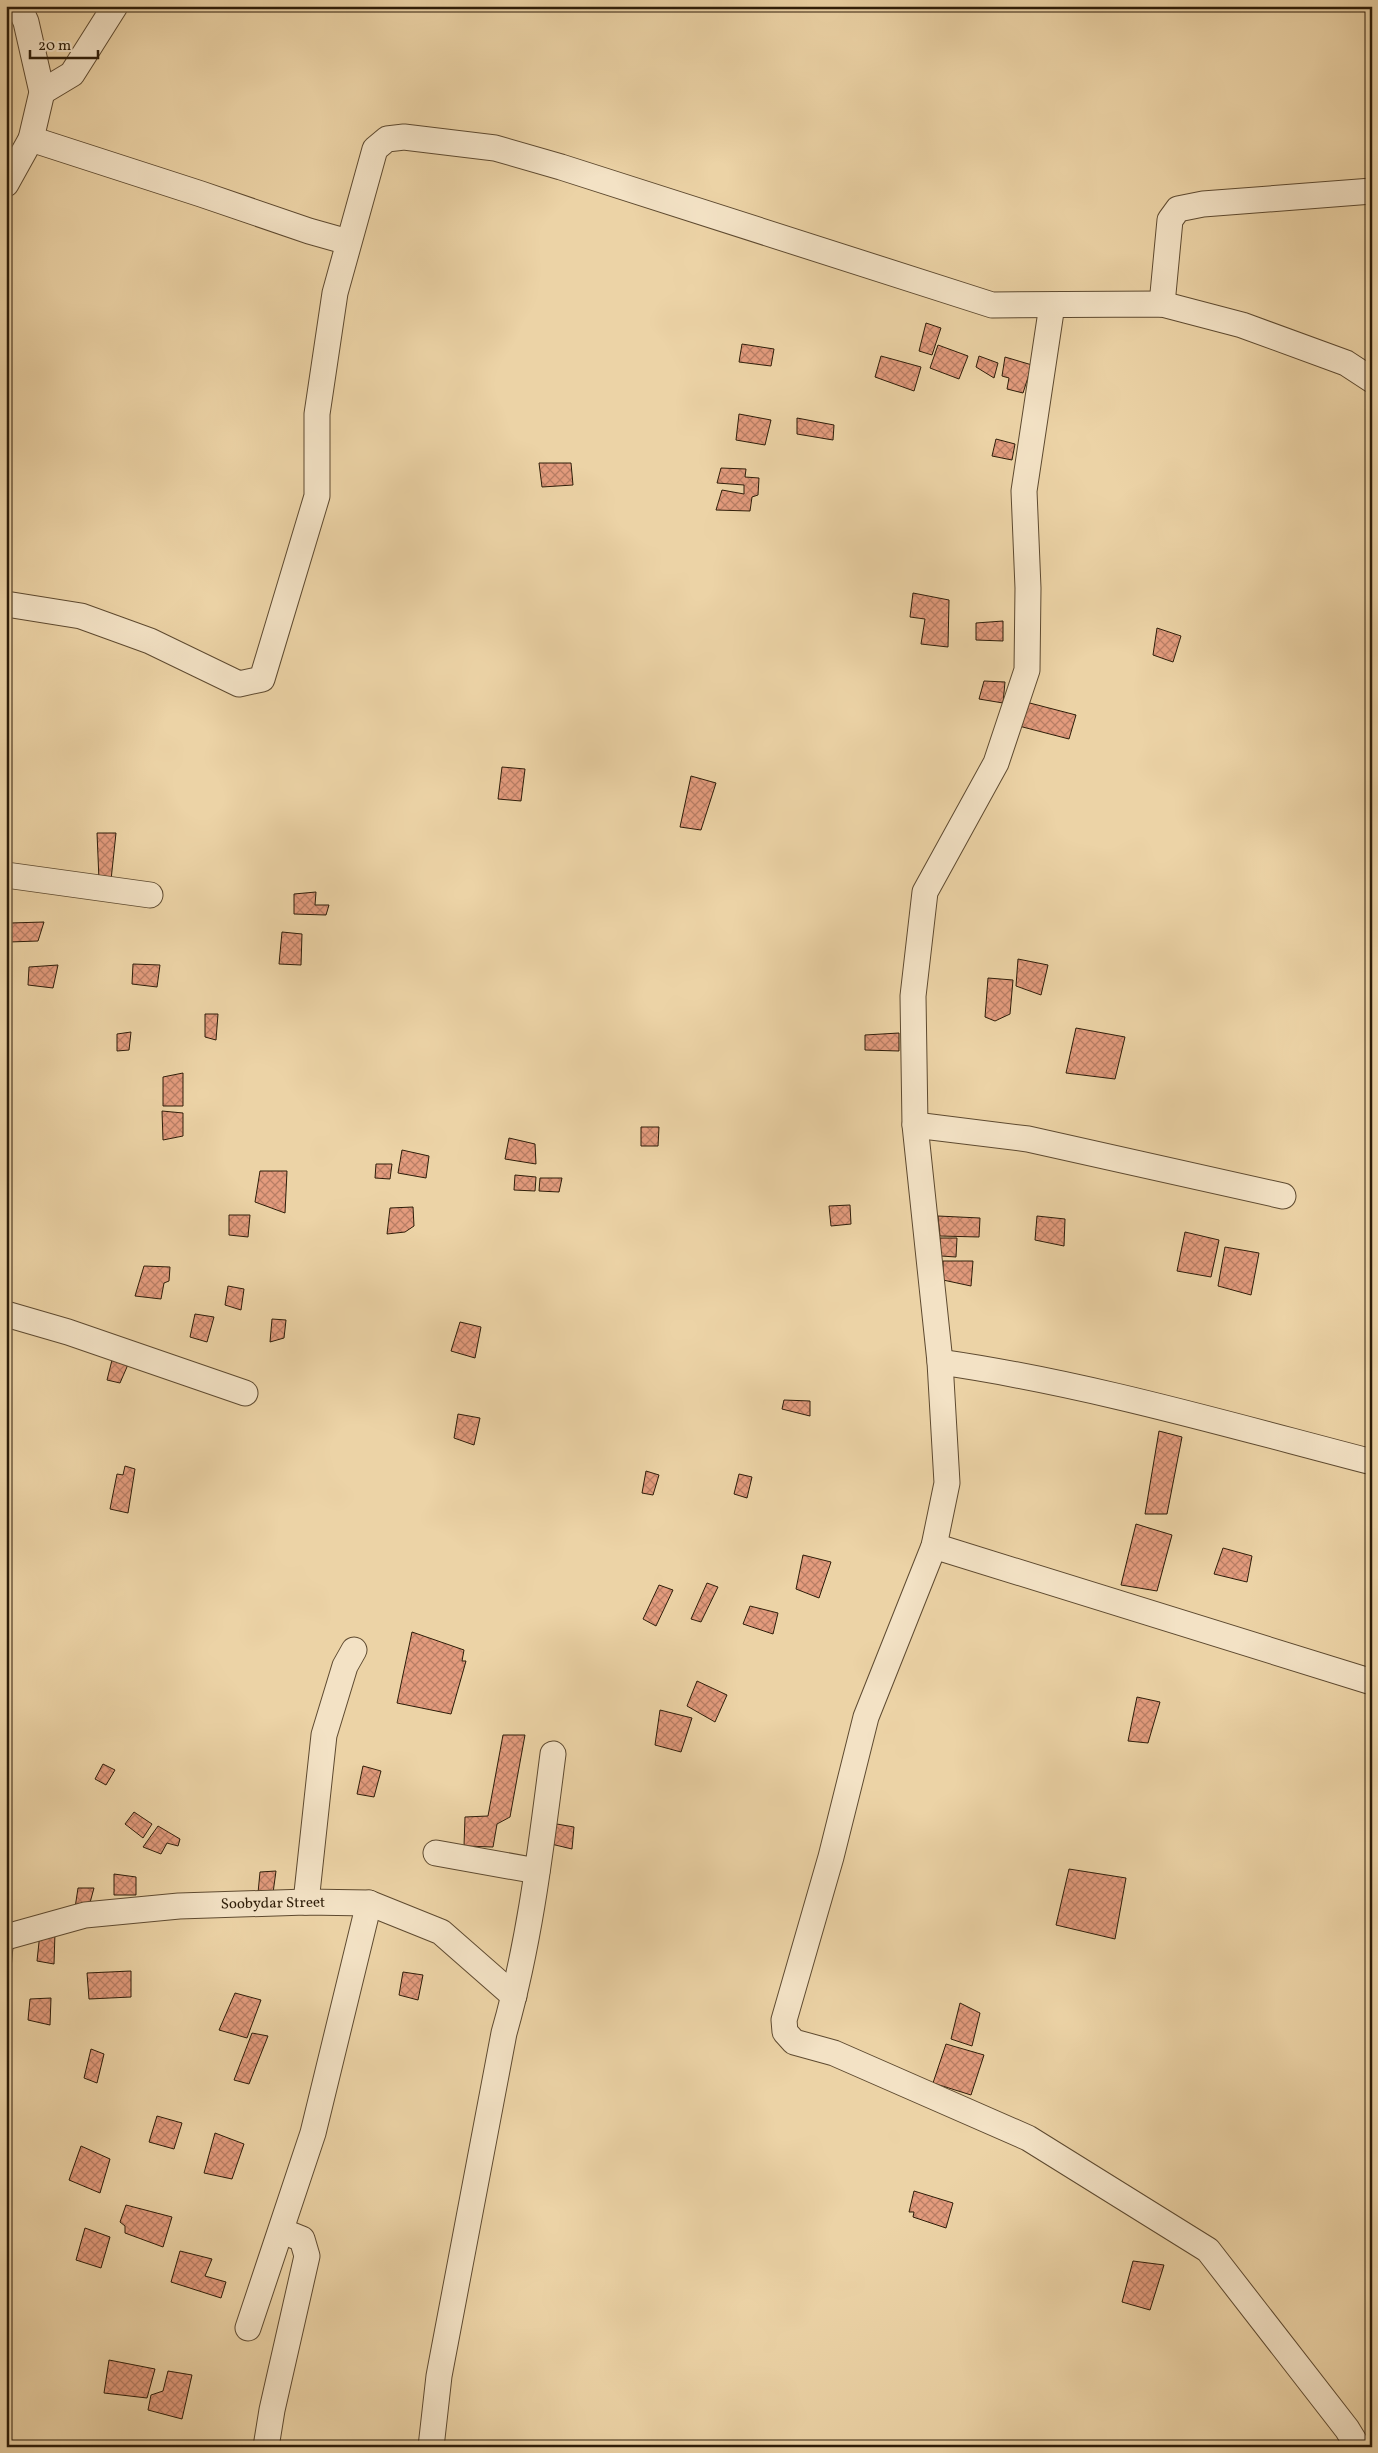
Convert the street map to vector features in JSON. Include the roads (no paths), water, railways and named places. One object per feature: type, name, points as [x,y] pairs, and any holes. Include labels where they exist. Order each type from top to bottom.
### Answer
[{"type":"street","points":[[6,184],[31,139],[42,92],[26,22],[19,6]]},
{"type":"street","points":[[42,92],[72,74],[115,6]]},
{"type":"street","points":[[6,604],[81,616],[150,641],[239,684],[262,679],[317,496],[317,414],[335,294],[375,149],[387,139],[404,137],[495,148],[514,153],[992,305],[1162,304],[1242,325],[1346,363],[1372,380]]},
{"type":"street","points":[[31,139],[309,231],[348,242]]},
{"type":"street","points":[[1162,304],[1170,220],[1178,209],[1202,204],[1372,191]]},
{"type":"street","points":[[1052,305],[1024,491],[1028,588],[1027,670],[996,763],[925,892],[913,996],[915,1125],[940,1362],[947,1483],[934,1546],[866,1717],[831,1857],[784,2020],[785,2032],[794,2042],[834,2053],[1028,2138],[1208,2250],[1347,2429],[1358,2447]]},
{"type":"street","points":[[6,875],[150,895]]},
{"type":"street","points":[[915,1125],[1028,1138],[1283,1196]]},
{"type":"street","points":[[6,1314],[77,1335],[245,1393]]},
{"type":"street","points":[[940,1362],[988,1369],[1132,1400],[1372,1462]]},
{"type":"street","points":[[934,1546],[1372,1682]]},
{"type":"street","points":[[306,1902],[324,1735],[345,1666],[354,1650]]},
{"type":"street","points":[[431,2447],[442,2357],[504,2033],[514,1996],[538,1872],[553,1754]]},
{"type":"street","points":[[436,1853],[538,1872]]},
{"type":"street","name":"Soobydar Street","points":[[6,1937],[85,1915],[179,1906],[306,1902],[369,1903],[441,1932],[514,1996]]},
{"type":"street","points":[[248,2328],[282,2231],[312,2133],[369,1903]]},
{"type":"street","points":[[266,2447],[272,2410],[307,2256],[302,2239],[282,2231]]}]
